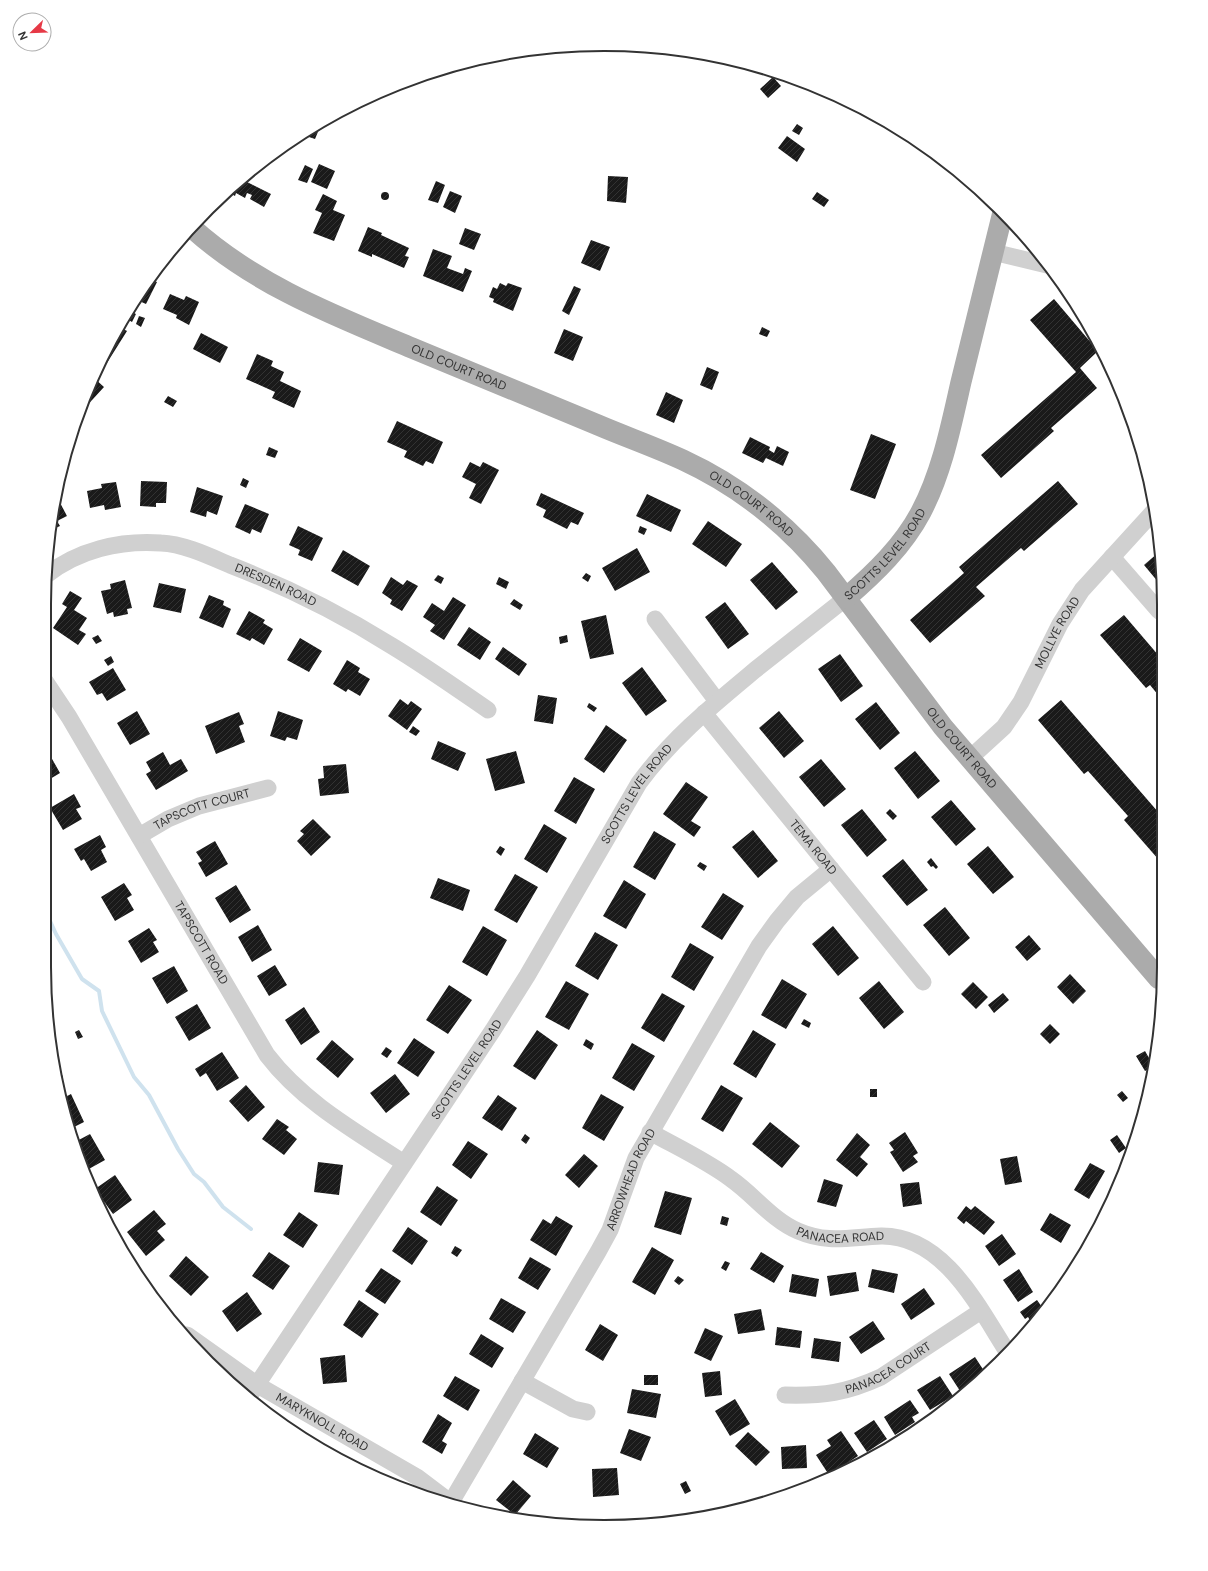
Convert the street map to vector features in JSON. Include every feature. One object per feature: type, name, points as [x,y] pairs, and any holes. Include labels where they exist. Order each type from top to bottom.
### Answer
[{"type":"main road","name":"SCOTTS LEVEL ROAD","points":[[846,598],[870,577],[894,552],[912,528],[928,496],[945,450],[1001,219]]},
{"type":"main road","name":"OLD COURT ROAD","points":[[196,231],[237,264],[264,282],[298,299],[362,327],[682,459],[711,474],[740,492],[793,535],[846,598],[916,693],[969,759],[1157,976]]},
{"type":"street","points":[[993,252],[1040,263]]},
{"type":"street","name":"MOLLYE ROAD","points":[[969,759],[1004,727],[1021,702],[1070,607],[1082,590],[1149,516]]},
{"type":"street","name":"DRESDEN ROAD","points":[[52,572],[84,554],[120,544],[163,543],[182,547],[272,581],[331,611],[392,646],[488,710]]},
{"type":"street","points":[[1112,557],[1157,609]]},
{"type":"street","name":"SCOTTS LEVEL ROAD","points":[[253,1390],[488,1037],[526,976],[639,782],[657,758],[675,739],[716,701],[846,598]]},
{"type":"street","points":[[655,619],[716,701]]},
{"type":"street","name":"TAPSCOTT ROAD","points":[[51,690],[69,717],[254,1035],[280,1072],[310,1100],[404,1163]]},
{"type":"street","name":"TEMA ROAD","points":[[704,713],[923,982]]},
{"type":"street","name":"TAPSCOTT COURT","points":[[139,836],[168,819],[199,806],[268,788]]},
{"type":"street","name":"ARROWHEAD ROAD","points":[[456,1499],[522,1381],[610,1230],[636,1158],[650,1132],[760,946],[777,920],[797,898],[831,869]]},
{"type":"street","name":"PANACEA ROAD","points":[[650,1132],[730,1178],[779,1220],[797,1231],[834,1240],[882,1236],[902,1238],[918,1244],[934,1254],[951,1269],[1005,1348]]},
{"type":"street","name":"PANACEA COURT","points":[[785,1395],[817,1396],[840,1392],[863,1385],[881,1377],[981,1311]]},
{"type":"street","name":"MARYKNOLL ROAD","points":[[207,1351],[253,1390],[383,1457],[439,1495]]},
{"type":"street","points":[[522,1381],[573,1409],[587,1412]]},
{"type":"building","points":[[773,77],[781,86],[768,98],[760,89]]},
{"type":"building","points":[[797,124],[803,128],[799,135],[792,131]]},
{"type":"building","points":[[318,131],[315,139],[309,137]]},
{"type":"building","points":[[787,136],[805,149],[797,162],[778,148]]},
{"type":"building","points":[[319,164],[335,171],[327,189],[311,182]]},
{"type":"building","points":[[305,165],[313,169],[307,183],[298,180]]},
{"type":"building","points":[[608,176],[628,177],[626,203],[607,201]]},
{"type":"building","points":[[436,181],[445,185],[438,203],[428,200]]},
{"type":"building","points":[[247,182],[271,194],[264,207],[250,199],[252,195],[247,193],[245,198],[236,193],[235,196],[232,194]]},
{"type":"building","points":[[450,191],[462,196],[455,213],[443,207]]},
{"type":"building","points":[[383,192],[387,192],[389,196],[387,200],[383,200],[381,198],[381,194]]},
{"type":"building","points":[[817,192],[829,200],[824,207],[812,199]]},
{"type":"building","points":[[323,194],[337,201],[333,210],[345,215],[334,241],[313,233],[322,213],[315,210]]},
{"type":"building","points":[[368,227],[409,248],[405,256],[409,257],[404,268],[372,254],[372,257],[358,251]]},
{"type":"building","points":[[465,228],[481,234],[474,250],[459,244]]},
{"type":"building","points":[[591,240],[610,247],[600,271],[581,263]]},
{"type":"building","points":[[433,249],[452,256],[447,268],[463,274],[465,268],[472,271],[463,292],[423,276]]},
{"type":"building","points":[[155,281],[157,282],[146,304],[141,302]]},
{"type":"building","points":[[500,283],[506,286],[508,283],[522,288],[513,311],[493,302],[494,299],[489,297],[493,287],[497,289]]},
{"type":"building","points":[[574,286],[581,289],[569,315],[562,311]]},
{"type":"building","points":[[170,294],[184,300],[186,296],[199,302],[189,325],[176,318],[177,315],[163,309]]},
{"type":"building","points":[[1054,299],[1091,343],[1096,352],[1080,368],[1097,388],[1051,428],[1054,431],[1001,478],[981,455],[1076,372],[1030,320]]},
{"type":"building","points":[[134,313],[136,314],[132,322],[129,320]]},
{"type":"building","points":[[139,316],[145,318],[141,327],[136,324]]},
{"type":"building","points":[[762,327],[770,331],[767,337],[759,334]]},
{"type":"building","points":[[124,329],[127,331],[105,366],[108,359]]},
{"type":"building","points":[[564,329],[583,337],[573,361],[554,353]]},
{"type":"building","points":[[201,333],[228,347],[220,363],[193,349]]},
{"type":"building","points":[[257,354],[273,361],[271,366],[284,372],[280,381],[301,391],[294,408],[272,398],[275,392],[246,379]]},
{"type":"building","points":[[707,367],[719,372],[712,390],[700,385]]},
{"type":"building","points":[[98,381],[104,387],[88,404]]},
{"type":"building","points":[[666,392],[683,400],[674,423],[656,415]]},
{"type":"building","points":[[168,396],[177,401],[173,407],[164,402]]},
{"type":"building","points":[[397,421],[443,442],[433,464],[426,461],[423,466],[404,457],[407,451],[387,442]]},
{"type":"building","points":[[871,434],[896,444],[875,499],[850,490]]},
{"type":"building","points":[[750,437],[770,447],[769,450],[774,453],[777,446],[789,452],[783,466],[766,458],[763,463],[742,453]]},
{"type":"building","points":[[269,447],[278,451],[275,458],[266,455]]},
{"type":"building","points":[[470,462],[480,467],[483,462],[499,470],[481,504],[469,498],[476,484],[462,477]]},
{"type":"building","points":[[243,478],[249,481],[246,488],[240,485]]},
{"type":"building","points":[[141,481],[167,482],[166,503],[156,503],[156,507],[140,506]]},
{"type":"building","points":[[1058,481],[1078,504],[1024,551],[1021,548],[976,587],[985,596],[930,643],[910,620],[964,573],[959,567]]},
{"type":"building","points":[[116,482],[121,507],[105,510],[104,505],[90,508],[87,491],[102,488],[101,484]]},
{"type":"building","points":[[197,487],[223,496],[217,515],[207,511],[206,517],[190,512]]},
{"type":"building","points":[[541,493],[584,513],[578,525],[571,522],[567,529],[543,517],[546,510],[536,505]]},
{"type":"building","points":[[647,494],[681,510],[671,532],[636,516]]},
{"type":"building","points":[[61,504],[67,516],[58,521]]},
{"type":"building","points":[[245,504],[269,514],[261,533],[252,529],[250,534],[235,527]]},
{"type":"building","points":[[708,521],[742,544],[726,567],[692,544]]},
{"type":"building","points":[[298,526],[323,538],[312,561],[298,555],[300,550],[289,545]]},
{"type":"building","points":[[640,526],[647,529],[644,535],[638,532]]},
{"type":"building","points":[[637,548],[650,572],[615,591],[602,568]]},
{"type":"building","points":[[343,550],[370,566],[358,586],[331,571]]},
{"type":"building","points":[[1155,556],[1156,580],[1144,565]]},
{"type":"building","points":[[772,562],[798,592],[776,610],[750,580]]},
{"type":"building","points":[[586,573],[591,576],[588,582],[582,578]]},
{"type":"building","points":[[438,575],[444,578],[441,584],[434,580]]},
{"type":"building","points":[[391,577],[403,585],[407,580],[418,586],[402,611],[390,604],[392,600],[382,593]]},
{"type":"building","points":[[499,577],[509,582],[506,589],[496,584]]},
{"type":"building","points":[[125,580],[132,608],[127,609],[128,614],[114,617],[113,612],[107,614],[101,591],[111,589],[110,584]]},
{"type":"building","points":[[159,583],[186,589],[181,613],[153,607]]},
{"type":"building","points":[[70,591],[82,598],[74,610],[87,618],[79,630],[86,634],[78,645],[53,628],[67,607],[62,604]]},
{"type":"building","points":[[209,595],[224,601],[223,605],[231,609],[223,628],[199,618]]},
{"type":"building","points":[[453,597],[466,605],[444,640],[430,631],[435,625],[423,617],[432,603],[444,611]]},
{"type":"building","points":[[514,599],[523,605],[520,610],[510,604]]},
{"type":"building","points":[[725,602],[749,634],[728,649],[705,617]]},
{"type":"building","points":[[249,611],[265,620],[263,623],[273,629],[264,645],[252,638],[250,641],[236,634]]},
{"type":"building","points":[[606,615],[614,654],[590,659],[581,621]]},
{"type":"building","points":[[1124,615],[1157,654],[1157,694],[1150,685],[1146,688],[1100,635]]},
{"type":"building","points":[[469,627],[491,642],[480,660],[457,645]]},
{"type":"building","points":[[98,635],[102,641],[96,644],[92,638]]},
{"type":"building","points":[[567,635],[568,642],[560,644],[559,637]]},
{"type":"building","points":[[300,638],[322,651],[309,672],[287,660]]},
{"type":"building","points":[[503,647],[527,664],[519,676],[495,659]]},
{"type":"building","points":[[840,654],[863,686],[841,702],[818,669]]},
{"type":"building","points":[[111,656],[114,662],[108,666],[104,660]]},
{"type":"building","points":[[347,660],[360,668],[358,672],[370,679],[360,696],[348,689],[346,692],[333,684]]},
{"type":"building","points":[[642,667],[667,701],[646,716],[622,683]]},
{"type":"building","points":[[113,668],[126,690],[107,701],[102,693],[97,695],[89,682]]},
{"type":"building","points":[[538,695],[557,698],[553,724],[534,721]]},
{"type":"building","points":[[400,699],[408,705],[411,701],[422,709],[407,730],[388,716]]},
{"type":"building","points":[[1061,700],[1157,811],[1157,858],[1124,820],[1128,816],[1088,771],[1084,774],[1038,720]]},
{"type":"building","points":[[876,702],[900,733],[880,750],[855,719]]},
{"type":"building","points":[[589,703],[597,708],[594,712],[587,707]]},
{"type":"building","points":[[137,711],[150,734],[130,745],[117,723]]},
{"type":"building","points":[[278,711],[303,720],[297,740],[287,737],[285,741],[270,736]]},
{"type":"building","points":[[779,711],[804,741],[784,758],[759,728]]},
{"type":"building","points":[[239,712],[244,724],[239,726],[245,742],[216,754],[205,726]]},
{"type":"building","points":[[606,725],[627,740],[604,773],[584,759]]},
{"type":"building","points":[[413,726],[420,731],[416,736],[409,732]]},
{"type":"building","points":[[438,741],[466,753],[458,771],[431,759]]},
{"type":"building","points":[[516,751],[525,783],[495,791],[486,759]]},
{"type":"building","points":[[915,751],[940,781],[918,799],[894,768]]},
{"type":"building","points":[[163,752],[170,765],[181,759],[188,771],[156,790],[146,774],[151,771],[146,762]]},
{"type":"building","points":[[51,757],[60,773],[51,778]]},
{"type":"building","points":[[821,759],[846,789],[824,807],[799,777]]},
{"type":"building","points":[[346,764],[349,793],[320,796],[318,779],[324,778],[323,766]]},
{"type":"building","points":[[574,777],[595,789],[576,824],[554,811]]},
{"type":"building","points":[[686,782],[708,797],[691,821],[701,827],[694,837],[663,814]]},
{"type":"building","points":[[74,794],[81,807],[76,809],[82,819],[63,830],[51,807]]},
{"type":"building","points":[[951,800],[976,829],[956,846],[931,817]]},
{"type":"building","points":[[862,809],[887,840],[867,857],[841,825]]},
{"type":"building","points":[[890,809],[897,816],[893,820],[886,813]]},
{"type":"building","points":[[313,819],[331,837],[311,856],[297,841],[304,834],[300,831]]},
{"type":"building","points":[[544,824],[567,838],[547,873],[524,859]]},
{"type":"building","points":[[753,830],[778,861],[758,878],[732,847]]},
{"type":"building","points":[[654,831],[676,844],[655,880],[633,867]]},
{"type":"building","points":[[100,835],[106,847],[101,850],[107,862],[91,871],[84,859],[81,861],[74,849]]},
{"type":"building","points":[[215,841],[228,864],[206,877],[198,863],[202,861],[196,852]]},
{"type":"building","points":[[500,846],[505,849],[501,856],[496,852]]},
{"type":"building","points":[[988,846],[1014,877],[993,894],[967,864]]},
{"type":"building","points":[[931,858],[938,867],[936,869],[933,866],[931,867],[927,862]]},
{"type":"building","points":[[903,859],[928,890],[907,906],[882,876]]},
{"type":"building","points":[[700,862],[707,866],[704,871],[697,866]]},
{"type":"building","points":[[515,874],[538,887],[517,923],[494,910]]},
{"type":"building","points":[[438,878],[470,890],[463,911],[430,898]]},
{"type":"building","points":[[624,880],[646,894],[626,929],[603,916]]},
{"type":"building","points":[[124,883],[132,895],[127,898],[134,910],[115,921],[101,897]]},
{"type":"building","points":[[236,885],[251,910],[230,923],[215,898]]},
{"type":"building","points":[[723,893],[744,906],[722,940],[701,927]]},
{"type":"building","points":[[945,907],[970,938],[949,956],[923,925]]},
{"type":"building","points":[[258,925],[272,950],[252,962],[238,937]]},
{"type":"building","points":[[483,926],[507,940],[487,976],[462,962]]},
{"type":"building","points":[[833,926],[859,958],[838,976],[812,944]]},
{"type":"building","points":[[149,928],[157,940],[153,942],[159,952],[141,963],[128,941]]},
{"type":"building","points":[[595,932],[618,945],[598,980],[575,966]]},
{"type":"building","points":[[1029,935],[1041,949],[1027,961],[1015,947]]},
{"type":"building","points":[[690,943],[714,957],[694,991],[671,977]]},
{"type":"building","points":[[275,965],[287,985],[269,996],[257,976]]},
{"type":"building","points":[[174,966],[188,991],[167,1004],[152,978]]},
{"type":"building","points":[[1070,974],[1086,991],[1073,1004],[1057,987]]},
{"type":"building","points":[[782,979],[807,994],[786,1029],[761,1015]]},
{"type":"building","points":[[566,981],[589,994],[569,1030],[545,1017]]},
{"type":"building","points":[[879,981],[904,1012],[884,1029],[859,998]]},
{"type":"building","points":[[973,982],[988,997],[976,1009],[961,994]]},
{"type":"building","points":[[449,985],[472,1000],[448,1034],[426,1020]]},
{"type":"building","points":[[662,993],[685,1006],[664,1042],[641,1028]]},
{"type":"building","points":[[1003,993],[1009,1000],[994,1013],[988,1005]]},
{"type":"building","points":[[197,1004],[211,1028],[189,1041],[175,1017]]},
{"type":"building","points":[[304,1007],[320,1032],[301,1045],[285,1020]]},
{"type":"building","points":[[804,1019],[811,1023],[809,1028],[801,1024]]},
{"type":"building","points":[[1050,1024],[1060,1034],[1050,1044],[1040,1034]]},
{"type":"building","points":[[79,1030],[83,1037],[78,1039],[75,1032]]},
{"type":"building","points":[[537,1030],[558,1045],[535,1080],[513,1066]]},
{"type":"building","points":[[753,1030],[776,1044],[756,1078],[733,1064]]},
{"type":"building","points":[[414,1038],[435,1052],[418,1077],[397,1063]]},
{"type":"building","points":[[586,1039],[594,1044],[591,1050],[583,1045]]},
{"type":"building","points":[[332,1040],[354,1059],[338,1078],[316,1059]]},
{"type":"building","points":[[632,1043],[655,1056],[634,1091],[612,1078]]},
{"type":"building","points":[[386,1047],[392,1051],[387,1058],[381,1054]]},
{"type":"building","points":[[1145,1051],[1149,1058],[1147,1070],[1145,1071],[1136,1056]]},
{"type":"building","points":[[222,1052],[239,1078],[217,1091],[206,1073],[200,1077],[195,1069]]},
{"type":"building","points":[[395,1074],[410,1094],[386,1113],[370,1093]]},
{"type":"building","points":[[246,1085],[265,1107],[248,1122],[229,1101]]},
{"type":"building","points":[[721,1085],[743,1098],[723,1132],[701,1119]]},
{"type":"building","points":[[870,1089],[877,1089],[877,1097],[870,1097]]},
{"type":"building","points":[[1122,1091],[1128,1098],[1123,1102],[1117,1095]]},
{"type":"building","points":[[71,1094],[84,1122],[75,1127],[70,1110],[67,1096]]},
{"type":"building","points":[[601,1094],[624,1107],[604,1141],[582,1128]]},
{"type":"building","points":[[498,1095],[517,1108],[502,1131],[482,1118]]},
{"type":"building","points":[[277,1119],[289,1127],[286,1130],[297,1139],[284,1155],[262,1139]]},
{"type":"building","points":[[770,1122],[800,1146],[782,1168],[752,1144]]},
{"type":"building","points":[[905,1132],[918,1153],[913,1156],[918,1162],[903,1172],[890,1152],[894,1150],[889,1143]]},
{"type":"building","points":[[857,1133],[870,1145],[860,1157],[868,1164],[857,1177],[836,1160]]},
{"type":"building","points":[[90,1134],[105,1160],[89,1169],[79,1140]]},
{"type":"building","points":[[525,1134],[530,1138],[526,1144],[521,1140]]},
{"type":"building","points":[[1117,1135],[1126,1148],[1119,1153],[1110,1140]]},
{"type":"building","points":[[468,1141],[488,1154],[471,1179],[452,1165]]},
{"type":"building","points":[[584,1154],[598,1166],[579,1188],[565,1175]]},
{"type":"building","points":[[1017,1156],[1022,1182],[1005,1185],[1000,1159]]},
{"type":"building","points":[[318,1162],[343,1165],[339,1195],[314,1192]]},
{"type":"building","points":[[1090,1163],[1105,1171],[1089,1199],[1074,1190]]},
{"type":"building","points":[[115,1175],[132,1200],[113,1214],[102,1199],[97,1188]]},
{"type":"building","points":[[824,1179],[843,1185],[836,1207],[817,1202]]},
{"type":"building","points":[[919,1182],[922,1204],[903,1207],[900,1184]]},
{"type":"building","points":[[437,1186],[458,1200],[441,1226],[420,1212]]},
{"type":"building","points":[[665,1191],[692,1198],[681,1235],[654,1227]]},
{"type":"building","points":[[966,1206],[971,1210],[975,1206],[995,1222],[984,1235],[966,1221],[964,1224],[957,1218]]},
{"type":"building","points":[[154,1210],[166,1224],[157,1231],[165,1240],[146,1256],[127,1232]]},
{"type":"building","points":[[299,1212],[318,1225],[303,1248],[283,1235]]},
{"type":"building","points":[[1050,1213],[1071,1225],[1061,1243],[1040,1230]]},
{"type":"building","points":[[556,1216],[573,1226],[556,1256],[530,1240],[543,1219],[551,1224]]},
{"type":"building","points":[[722,1216],[729,1218],[727,1226],[720,1224]]},
{"type":"building","points":[[408,1227],[428,1241],[412,1265],[392,1251]]},
{"type":"building","points":[[1002,1234],[1016,1254],[999,1266],[985,1246]]},
{"type":"building","points":[[455,1246],[462,1250],[457,1257],[451,1253]]},
{"type":"building","points":[[652,1247],[674,1260],[655,1295],[632,1282]]},
{"type":"building","points":[[269,1252],[290,1266],[273,1290],[252,1276]]},
{"type":"building","points":[[761,1252],[784,1266],[774,1283],[750,1269]]},
{"type":"building","points":[[186,1256],[209,1277],[191,1296],[169,1276]]},
{"type":"building","points":[[530,1257],[551,1269],[538,1290],[518,1278]]},
{"type":"building","points":[[725,1261],[730,1263],[726,1271],[721,1268]]},
{"type":"building","points":[[381,1268],[401,1281],[385,1304],[365,1291]]},
{"type":"building","points":[[872,1269],[898,1274],[894,1293],[868,1287]]},
{"type":"building","points":[[1019,1269],[1033,1292],[1018,1302],[1003,1280]]},
{"type":"building","points":[[856,1272],[859,1291],[830,1296],[827,1276]]},
{"type":"building","points":[[792,1274],[819,1279],[816,1297],[789,1292]]},
{"type":"building","points":[[678,1276],[684,1280],[679,1285],[674,1281]]},
{"type":"building","points":[[924,1288],[935,1304],[911,1320],[901,1304]]},
{"type":"building","points":[[247,1292],[262,1314],[237,1332],[222,1311]]},
{"type":"building","points":[[501,1298],[526,1312],[513,1333],[489,1319]]},
{"type":"building","points":[[359,1300],[379,1314],[362,1338],[343,1325]]},
{"type":"building","points":[[1037,1300],[1041,1306],[1030,1320],[1028,1317],[1025,1319],[1020,1312]]},
{"type":"building","points":[[761,1309],[765,1330],[738,1334],[734,1314]]},
{"type":"building","points":[[873,1321],[885,1339],[861,1354],[849,1337]]},
{"type":"building","points":[[600,1324],[618,1335],[603,1361],[585,1350]]},
{"type":"building","points":[[777,1327],[802,1331],[800,1348],[775,1345]]},
{"type":"building","points":[[705,1328],[723,1336],[711,1361],[694,1353]]},
{"type":"building","points":[[481,1334],[504,1348],[492,1368],[469,1354]]},
{"type":"building","points":[[814,1338],[841,1342],[839,1362],[811,1358]]},
{"type":"building","points":[[345,1355],[347,1382],[323,1384],[320,1358]]},
{"type":"building","points":[[975,1357],[983,1369],[960,1391],[949,1374]]},
{"type":"building","points":[[720,1371],[722,1395],[705,1397],[702,1373]]},
{"type":"building","points":[[644,1375],[658,1375],[658,1385],[644,1385]]},
{"type":"building","points":[[455,1376],[480,1390],[468,1411],[443,1396]]},
{"type":"building","points":[[940,1376],[953,1396],[930,1410],[917,1390]]},
{"type":"building","points":[[632,1389],[661,1394],[656,1418],[627,1413]]},
{"type":"building","points":[[735,1399],[750,1424],[730,1436],[715,1411]]},
{"type":"building","points":[[910,1400],[919,1413],[912,1417],[915,1422],[895,1435],[884,1417]]},
{"type":"building","points":[[438,1414],[452,1423],[442,1441],[447,1444],[442,1454],[422,1442]]},
{"type":"building","points":[[874,1420],[887,1439],[867,1452],[854,1433]]},
{"type":"building","points":[[629,1429],[651,1437],[641,1461],[620,1453]]},
{"type":"building","points":[[841,1431],[858,1456],[844,1466],[828,1473],[816,1455],[831,1446],[827,1440]]},
{"type":"building","points":[[748,1432],[770,1452],[756,1466],[735,1446]]},
{"type":"building","points":[[535,1433],[559,1448],[547,1468],[523,1454]]},
{"type":"building","points":[[806,1445],[807,1468],[782,1469],[781,1447]]},
{"type":"building","points":[[617,1468],[619,1495],[593,1497],[592,1469]]},
{"type":"building","points":[[513,1480],[531,1496],[517,1513],[510,1511],[496,1500]]},
{"type":"building","points":[[686,1481],[691,1491],[685,1494],[680,1484]]},
{"type":"waterway","points":[[51,923],[82,979],[99,991],[102,1011],[134,1077],[149,1095],[178,1149],[194,1174],[204,1182],[223,1207],[251,1229]]}]
